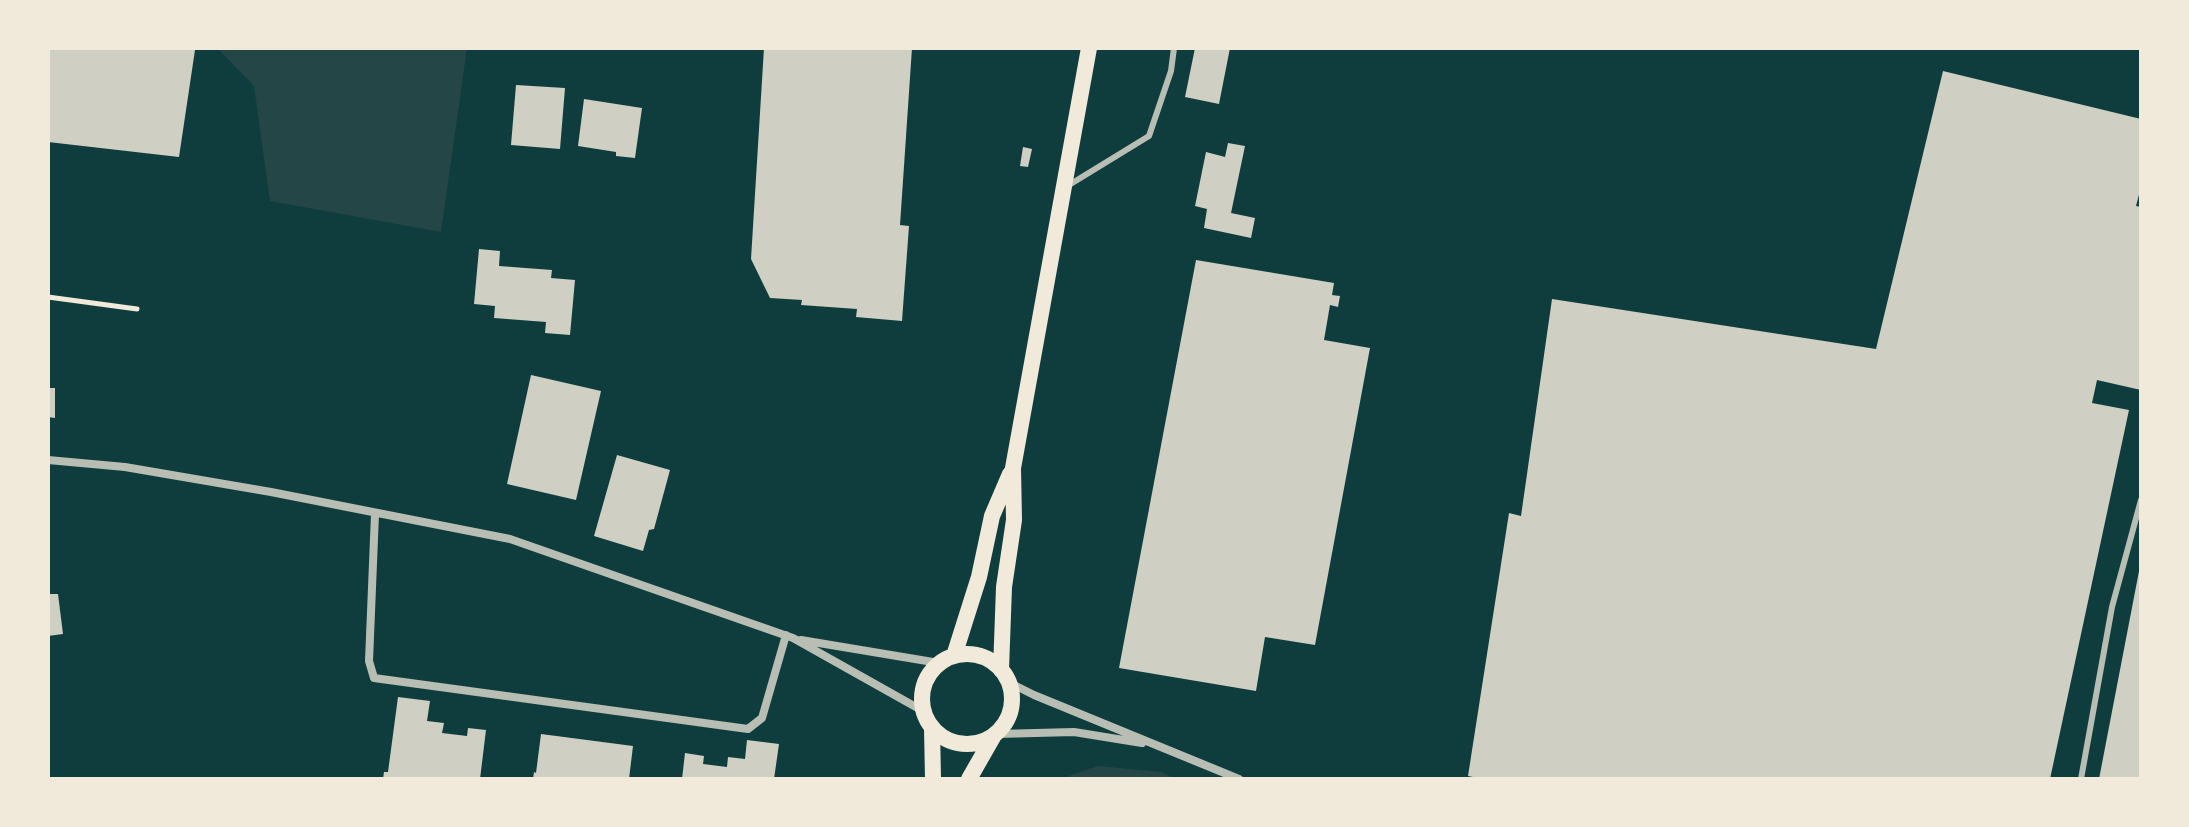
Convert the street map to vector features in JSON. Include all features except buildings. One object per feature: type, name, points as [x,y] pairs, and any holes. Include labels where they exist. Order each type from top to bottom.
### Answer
[{"type":"main road","points":[[969,779],[995,735],[1006,723],[1011,710],[1013,697],[1006,676],[1004,587],[1014,520],[1013,468],[1089,48]]},
{"type":"main road","points":[[995,735],[972,745],[957,744],[943,738],[932,728],[923,711],[922,696],[925,681],[947,659],[979,577],[992,516],[1013,468]]},
{"type":"main road","points":[[947,659],[980,655],[1006,676]]},
{"type":"main road","points":[[932,728],[933,779]]},
{"type":"street","points":[[48,460],[125,467],[510,539],[789,637],[923,711]]},
{"type":"street","points":[[375,514],[369,661],[374,678],[748,729],[762,718],[789,637]]},
{"type":"street","points":[[789,637],[947,659]]},
{"type":"street","points":[[1006,676],[1034,695],[1239,779]]},
{"type":"street","points":[[995,735],[1074,732],[1158,745]]},
{"type":"lane","points":[[1062,189],[1149,136],[1171,71],[1174,48]]},
{"type":"lane","points":[[2081,779],[2112,607],[2141,500]]},
{"type":"path","points":[[48,297],[137,309]]},
{"type":"shaded area","points":[[217,48],[467,48],[441,232],[270,201],[254,86]]},
{"type":"shaded area","points":[[1098,766],[1161,772],[1177,779],[1060,779]]}]
